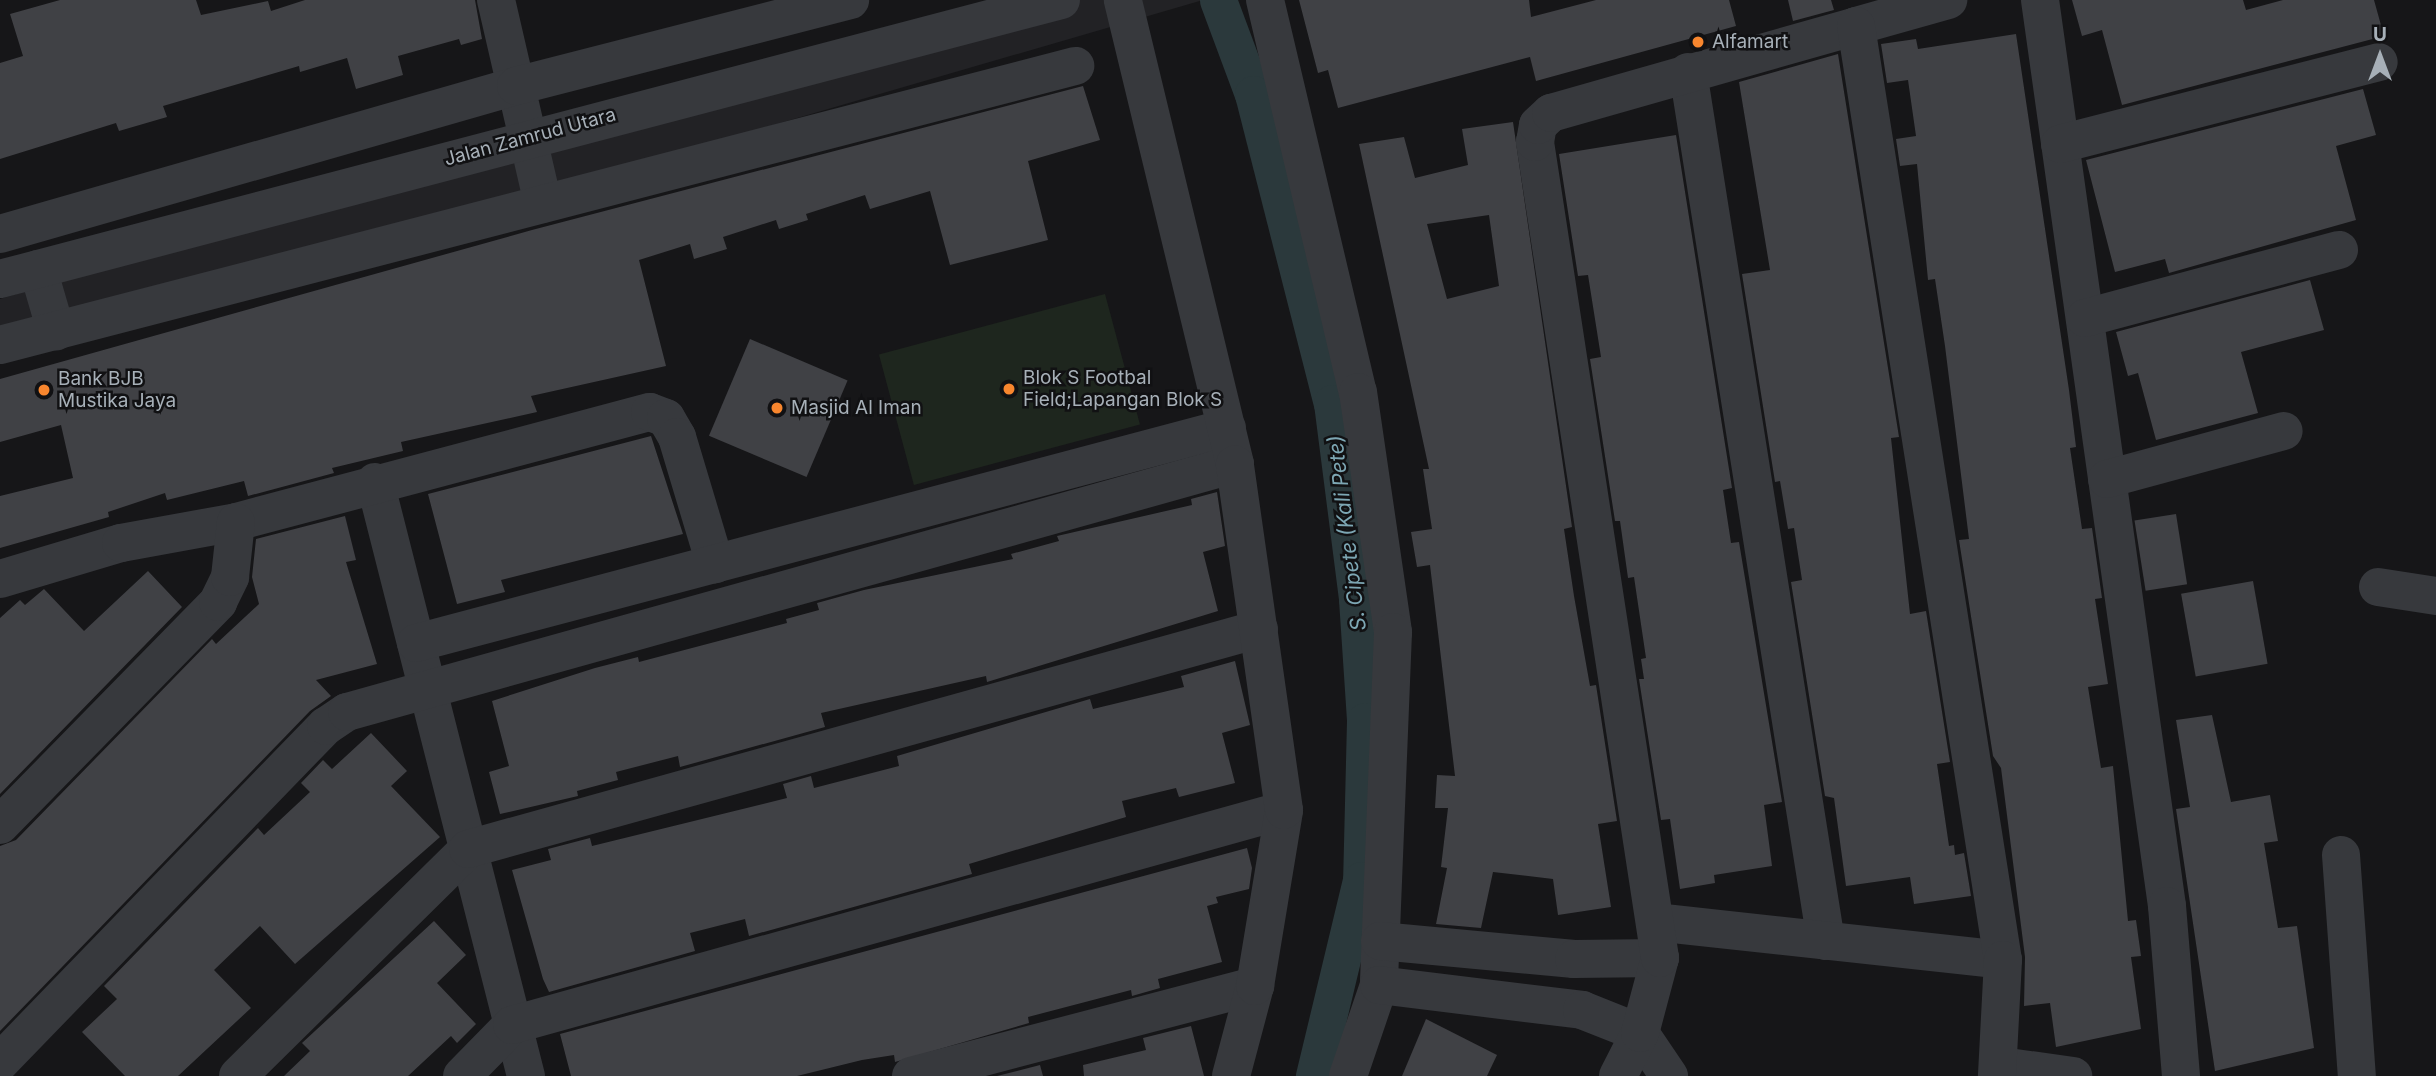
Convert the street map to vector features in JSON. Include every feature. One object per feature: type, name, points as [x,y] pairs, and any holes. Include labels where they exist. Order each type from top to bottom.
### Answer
[{"type":"street","points":[[496,0],[543,204]]},
{"type":"street","points":[[0,233],[516,86],[850,0]]},
{"type":"street","name":"Jalan Zamrud Utara","points":[[0,279],[528,137],[1061,0]]},
{"type":"street","points":[[1123,0],[1231,446],[1284,810],[1255,986],[1231,1076]]},
{"type":"street","points":[[1265,0],[1358,392],[1393,632],[1379,985],[1348,1076]]},
{"type":"street","points":[[1618,1076],[1640,1033],[1658,940],[1535,142],[1538,125],[1552,113],[1688,72],[1948,0]]},
{"type":"street","points":[[2040,0],[2167,906],[2181,1076]]},
{"type":"street","points":[[1856,26],[2003,960],[1999,1071],[2073,1076]]},
{"type":"street","points":[[2060,144],[2379,62]]},
{"type":"street","points":[[0,345],[1075,66]]},
{"type":"street","points":[[1688,72],[1826,941]]},
{"type":"street","points":[[2085,318],[2339,250]]},
{"type":"street","points":[[38,269],[56,331]]},
{"type":"street","points":[[0,579],[121,543],[236,522],[374,482],[650,412],[666,418],[677,437],[715,564]]},
{"type":"street","points":[[2107,479],[2284,431]]},
{"type":"street","points":[[415,643],[715,564],[1231,446]]},
{"type":"street","points":[[0,1062],[327,726],[347,712],[1231,446]]},
{"type":"street","points":[[374,482],[526,1076]]},
{"type":"street","points":[[0,825],[218,602],[230,577],[236,522]]},
{"type":"street","points":[[2378,586],[2436,596]]},
{"type":"street","points":[[238,1076],[468,849],[1259,629]]},
{"type":"street","points":[[462,1076],[512,1025],[1284,810]]},
{"type":"street","points":[[2341,855],[2357,1076]]},
{"type":"street","points":[[1380,941],[1574,960],[1658,940],[1826,941],[2003,960]]},
{"type":"street","points":[[1379,985],[1582,1010],[1640,1033],[1669,1076]]},
{"type":"street","points":[[911,1076],[1255,986]]},
{"type":"shaded area","points":[[1072,0],[1203,0],[0,350],[0,299],[370,189]]},
{"type":"shaded area","name":"Blok S Footbal Field;Lapangan Blok S","points":[[1105,294],[1140,424],[914,485],[879,355]]},
{"type":"building","points":[[60,0],[196,0],[201,15],[268,1],[271,11],[305,0],[475,0],[482,39],[461,45],[459,39],[398,56],[403,75],[356,89],[347,58],[300,72],[299,66],[163,106],[167,117],[119,131],[116,123],[0,159],[0,63],[23,56],[10,14]]},
{"type":"building","points":[[1299,0],[1529,0],[1531,17],[1596,0],[1729,0],[1736,26],[1536,81],[1530,57],[1338,108],[1328,70],[1318,73]]},
{"type":"building","points":[[1788,0],[1831,0],[1834,10],[1793,21]]},
{"type":"building","points":[[2072,0],[2243,0],[2246,10],[2283,0],[2374,0],[2384,36],[2122,105],[2102,30],[2082,36]]},
{"type":"building","points":[[2016,34],[2069,390],[2076,447],[2070,448],[2082,529],[2092,528],[2102,598],[2095,599],[2108,684],[2088,687],[2101,768],[2113,766],[2128,921],[2136,920],[2141,956],[2131,957],[2141,1029],[2056,1047],[2050,1003],[2024,1006],[2025,957],[2001,768],[1993,756],[1959,540],[1969,539],[1945,346],[1935,279],[1928,280],[1917,164],[1900,166],[1896,139],[1916,136],[1908,80],[1887,83],[1881,44],[1916,39],[1918,49]]},
{"type":"building","points":[[1838,54],[1899,437],[1891,438],[1910,614],[1926,611],[1950,762],[1937,764],[1949,846],[1954,845],[1955,855],[1964,853],[1971,896],[1914,904],[1910,877],[1846,886],[1834,798],[1825,796],[1791,582],[1802,580],[1794,528],[1788,529],[1780,481],[1775,482],[1742,274],[1770,270],[1739,82]]},
{"type":"building","points":[[1083,86],[1100,140],[1028,161],[1048,240],[950,265],[930,191],[870,209],[865,195],[806,214],[808,220],[779,229],[776,220],[723,237],[727,249],[694,259],[690,244],[639,260],[666,366],[531,396],[537,412],[401,442],[403,451],[332,468],[334,473],[248,496],[244,481],[167,500],[165,493],[108,512],[109,517],[0,548],[0,496],[73,478],[61,425],[0,442],[0,379],[532,230]]},
{"type":"building","points":[[2363,89],[2376,135],[2336,146],[2356,220],[2169,273],[2165,259],[2115,272],[2086,160]]},
{"type":"building","points":[[1513,122],[1572,527],[1564,529],[1590,686],[1596,685],[1617,821],[1598,824],[1611,907],[1558,915],[1553,879],[1493,872],[1481,928],[1436,924],[1447,868],[1441,867],[1448,808],[1435,808],[1437,775],[1455,776],[1430,565],[1417,567],[1411,532],[1432,529],[1423,469],[1429,469],[1359,144],[1404,137],[1415,178],[1468,165],[1462,129]],"holes":[[[1489,215],[1499,286],[1447,299],[1427,224]]]},
{"type":"building","points":[[1676,135],[1732,488],[1723,490],[1731,543],[1739,542],[1782,802],[1764,805],[1772,866],[1714,875],[1715,883],[1680,889],[1670,819],[1661,820],[1639,679],[1644,679],[1641,659],[1646,658],[1634,577],[1628,578],[1620,521],[1615,521],[1590,359],[1601,357],[1588,275],[1578,276],[1559,154]]},
{"type":"building","points":[[2310,280],[2324,330],[2241,352],[2258,413],[2156,440],[2138,373],[2128,376],[2116,332]]},
{"type":"building","name":"Masjid Al Iman","points":[[750,339],[848,380],[807,477],[709,436]]},
{"type":"building","points":[[651,436],[683,534],[501,580],[505,592],[457,604],[428,494]]},
{"type":"building","points":[[1217,492],[1225,546],[1203,552],[1218,611],[987,682],[986,676],[821,713],[825,727],[680,767],[678,756],[616,772],[618,780],[577,791],[578,796],[500,814],[489,772],[509,766],[492,701],[595,668],[638,657],[639,662],[787,623],[786,619],[819,610],[817,603],[864,590],[1013,559],[1011,554],[1059,541],[1057,536],[1192,505],[1191,499]]},
{"type":"building","points":[[2176,514],[2187,584],[2146,591],[2135,521]]},
{"type":"building","points":[[345,516],[356,560],[346,562],[377,664],[316,680],[331,696],[310,711],[0,1031],[0,846],[16,840],[212,639],[216,644],[259,604],[252,577],[256,539]]},
{"type":"building","points":[[148,571],[182,607],[0,794],[0,618],[20,600],[25,605],[44,589],[84,631]]},
{"type":"building","points":[[2253,581],[2268,664],[2196,676],[2181,594]]},
{"type":"building","points":[[1235,661],[1250,725],[1222,733],[1235,783],[1179,797],[1176,788],[1122,801],[1126,817],[969,864],[972,874],[749,936],[745,919],[690,933],[695,951],[549,992],[512,870],[551,860],[548,849],[590,838],[592,846],[787,798],[783,784],[811,776],[814,788],[899,766],[897,756],[1090,699],[1093,709],[1184,687],[1181,676]]},
{"type":"building","points":[[2212,715],[2231,802],[2270,795],[2278,841],[2264,843],[2278,928],[2297,926],[2314,1048],[2215,1071],[2176,809],[2190,807],[2176,720]]},
{"type":"building","points":[[371,733],[407,771],[391,786],[440,837],[295,964],[260,926],[214,970],[251,1008],[178,1076],[125,1076],[82,1032],[117,999],[104,986],[258,828],[264,835],[310,792],[301,783],[323,760],[332,769]]},
{"type":"building","points":[[1247,848],[1252,868],[1249,889],[1216,897],[1218,903],[1207,906],[1222,962],[1158,979],[1160,988],[1132,996],[1131,990],[1028,1017],[1029,1023],[895,1062],[894,1055],[797,1076],[571,1076],[560,1034]]},
{"type":"building","points":[[434,921],[466,955],[437,983],[476,1024],[457,1043],[451,1036],[408,1076],[284,1076],[310,1051],[302,1043]]},
{"type":"building","points":[[1426,1019],[1497,1055],[1487,1076],[1402,1076]]},
{"type":"building","points":[[1191,1026],[1204,1076],[1084,1076],[1083,1065],[1146,1050],[1143,1038]]},
{"type":"building","points":[[1040,1065],[1043,1076],[997,1076]]},
{"type":"waterway","name":"S. Cipete (Kali Pete)","points":[[1218,0],[1253,94],[1332,403],[1357,599],[1365,721],[1361,880],[1314,1076]]},
{"type":"place","name":"Alfamart","points":[[1698,42]]},
{"type":"place","name":"Blok S Footbal Field;Lapangan Blok S","points":[[1009,389]]},
{"type":"place","name":"Bank BJB Mustika Jaya","points":[[44,390]]},
{"type":"place","name":"Masjid Al Iman","points":[[777,408]]}]
